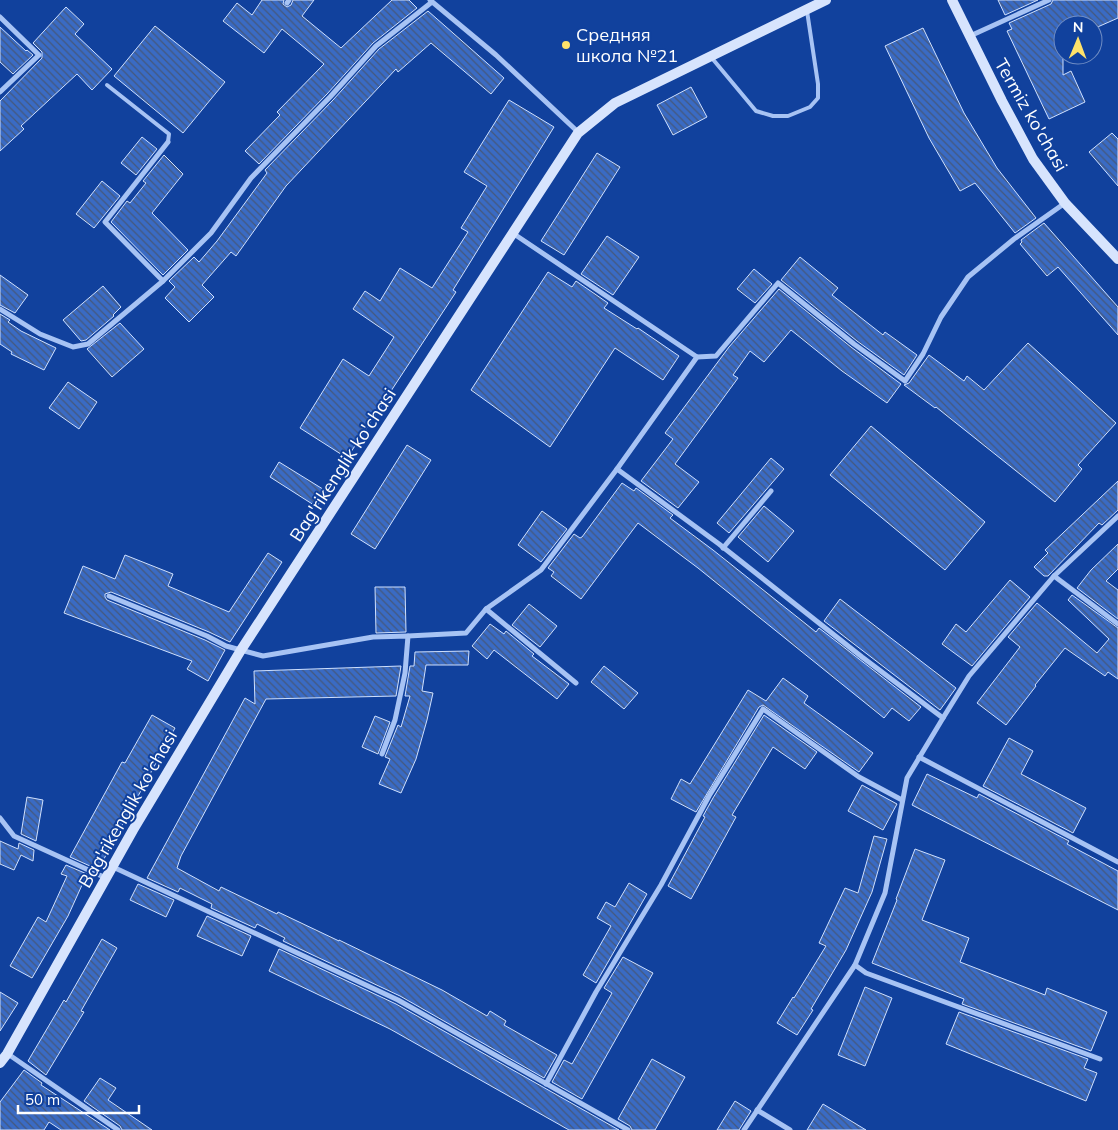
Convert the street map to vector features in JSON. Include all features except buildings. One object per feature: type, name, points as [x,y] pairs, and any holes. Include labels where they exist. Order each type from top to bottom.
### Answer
[{"type":"main road","name":"Bag'rikenglik ko'chasi","points":[[0,1063],[7,1054],[112,867],[241,650],[514,234],[578,133],[615,103],[826,0]]},
{"type":"main road","name":"Termiz ko'chasi","points":[[952,0],[1002,102],[1033,158],[1065,203],[1118,259]]},
{"type":"street","points":[[970,36],[1049,0]]},
{"type":"street","points":[[0,309],[40,334],[73,347],[88,344],[163,281],[211,233],[251,178],[330,97],[376,46],[431,1],[496,55],[578,133]]},
{"type":"street","points":[[0,17],[39,55],[0,92]]},
{"type":"street","points":[[163,281],[105,222],[168,142]]},
{"type":"street","points":[[514,234],[697,357],[716,356],[778,283],[854,344],[905,381],[923,354],[940,317],[968,277],[1014,238],[1065,203]]},
{"type":"street","points":[[109,596],[207,636],[226,646],[263,656],[374,637],[466,633],[486,609],[541,570],[617,469],[697,357]]},
{"type":"street","points":[[617,469],[723,548],[943,718]]},
{"type":"street","points":[[723,548],[771,491]]},
{"type":"street","points":[[744,1130],[855,965],[885,893],[907,778],[943,718],[969,676],[1054,576],[1118,516]]},
{"type":"street","points":[[1054,576],[1118,624]]},
{"type":"street","points":[[486,609],[576,683]]},
{"type":"street","points":[[382,754],[397,710],[406,673],[408,636]]},
{"type":"street","points":[[546,1084],[596,992],[661,885],[709,796],[763,709],[859,777],[902,800]]},
{"type":"street","points":[[920,757],[1118,862]]},
{"type":"street","points":[[0,818],[14,836],[106,878]]},
{"type":"street","points":[[112,867],[398,1000],[628,1130]]},
{"type":"street","points":[[855,965],[866,973],[1100,1059]]},
{"type":"street","points":[[7,1054],[118,1130]]},
{"type":"street","points":[[758,1110],[790,1130]]},
{"type":"lane","points":[[710,56],[756,111],[773,116],[788,116],[810,106],[818,98],[818,84],[807,9]]},
{"type":"lane","points":[[106,85],[169,134],[168,142]]},
{"type":"place","name":"Средняя школа №21","points":[[566,45]]}]
